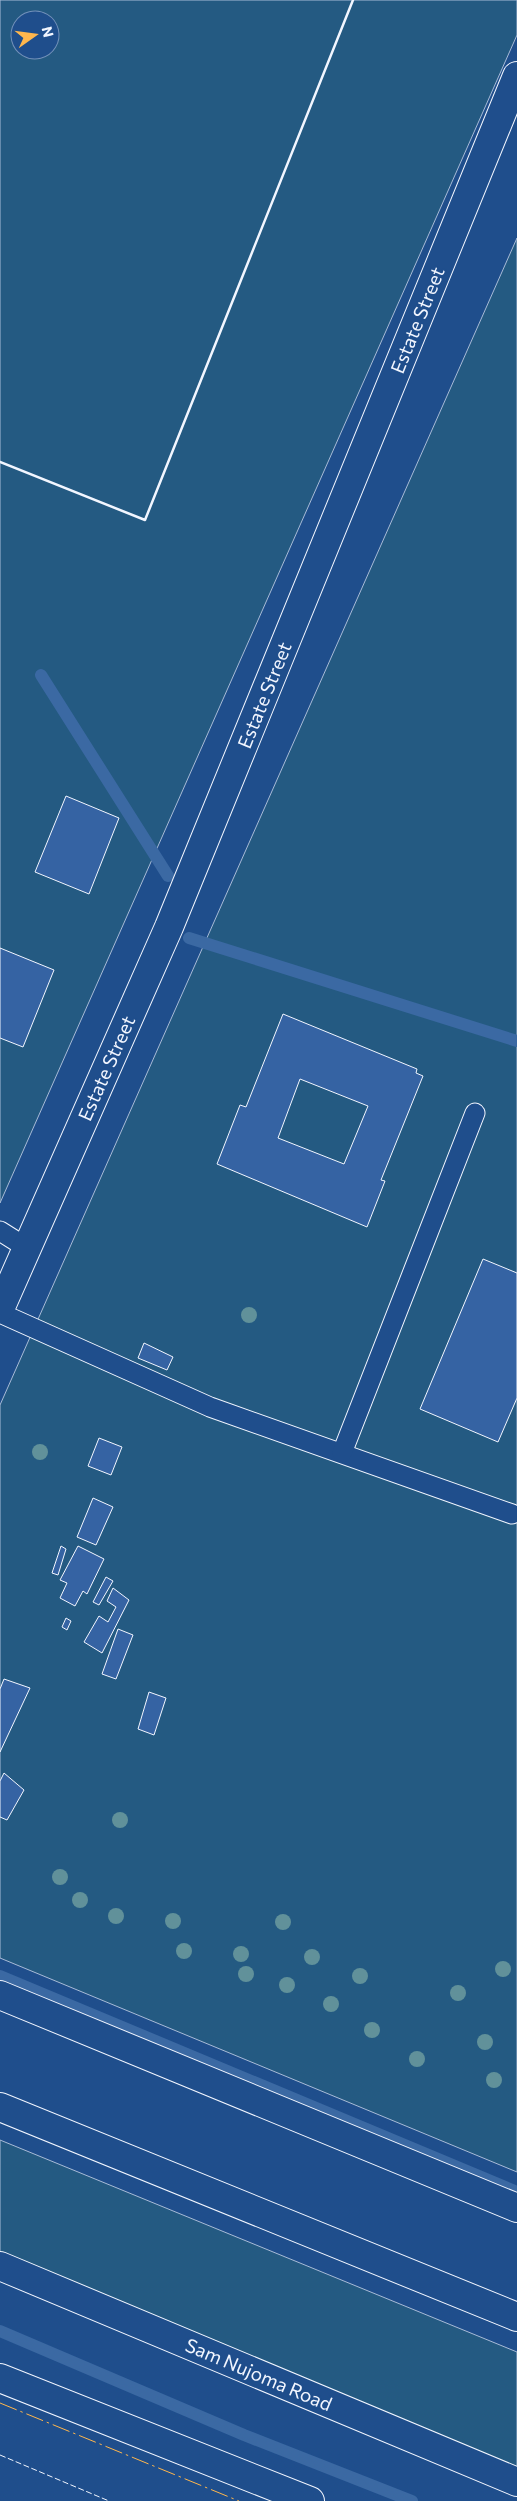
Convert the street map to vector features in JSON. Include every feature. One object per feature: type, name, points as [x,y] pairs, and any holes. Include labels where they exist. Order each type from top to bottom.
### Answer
[{"type":"street","name":"Estate Street","points":[[0,1309],[169,927],[517,76]]},
{"type":"street","points":[[0,1995],[517,2208]]},
{"type":"street","points":[[0,2107],[517,2318]]},
{"type":"street","name":"Sam Nujoma Road","points":[[0,2266],[517,2482]]},
{"type":"street","points":[[0,2378],[310,2501]]},
{"type":"lane","points":[[342,1453],[475,1113]]},
{"type":"lane","points":[[0,1231],[27,1248]]},
{"type":"lane","points":[[0,1312],[210,1407],[512,1514]]},
{"type":"shaded area","points":[[0,0],[517,0],[517,35],[0,1203]]},
{"type":"shaded area","points":[[517,238],[517,2172],[0,1958],[0,1405]]},
{"type":"shaded area","points":[[0,2140],[517,2352],[517,2472],[0,2265]]},
{"type":"building","points":[[66,796],[119,818],[89,894],[35,872]]},
{"type":"building","points":[[0,948],[54,970],[23,1047],[0,1038]]},
{"type":"building","points":[[283,1014],[417,1069],[416,1073],[423,1076],[381,1180],[385,1181],[367,1227],[217,1164],[240,1105],[246,1107]],"holes":[[[300,1079],[368,1106],[344,1164],[278,1138]]]},
{"type":"building","points":[[483,1259],[517,1273],[517,1398],[498,1442],[420,1409]]},
{"type":"building","points":[[144,1343],[173,1357],[167,1370],[138,1358]]},
{"type":"building","points":[[99,1438],[122,1447],[111,1475],[88,1466]]},
{"type":"building","points":[[93,1498],[113,1507],[96,1545],[77,1537]]},
{"type":"building","points":[[61,1546],[66,1549],[58,1575],[52,1573]]},
{"type":"building","points":[[78,1546],[104,1559],[87,1594],[83,1591],[75,1606],[60,1598],[67,1583],[60,1580]]},
{"type":"building","points":[[106,1577],[113,1581],[99,1605],[93,1602]]},
{"type":"building","points":[[113,1588],[129,1600],[102,1653],[84,1642],[99,1616],[108,1622],[116,1607],[107,1601]]},
{"type":"building","points":[[66,1618],[71,1621],[67,1630],[62,1627]]},
{"type":"building","points":[[118,1629],[133,1635],[116,1679],[102,1674]]},
{"type":"building","points":[[4,1679],[30,1688],[0,1752],[0,1689]]},
{"type":"building","points":[[149,1692],[166,1698],[154,1735],[138,1729]]},
{"type":"building","points":[[4,1773],[24,1790],[7,1820],[0,1817],[0,1781]]},
{"type":"waterway","points":[[41,675],[168,876]]},
{"type":"waterway","points":[[189,938],[517,1041]]},
{"type":"waterway","points":[[0,1976],[517,2192]]},
{"type":"waterway","points":[[0,2331],[244,2435],[412,2501]]},
{"type":"fence","points":[[0,2455],[109,2501]]},
{"type":"wall","points":[[0,462],[145,520],[353,0]]},
{"type":"power","points":[[0,2403],[239,2501]]}]
